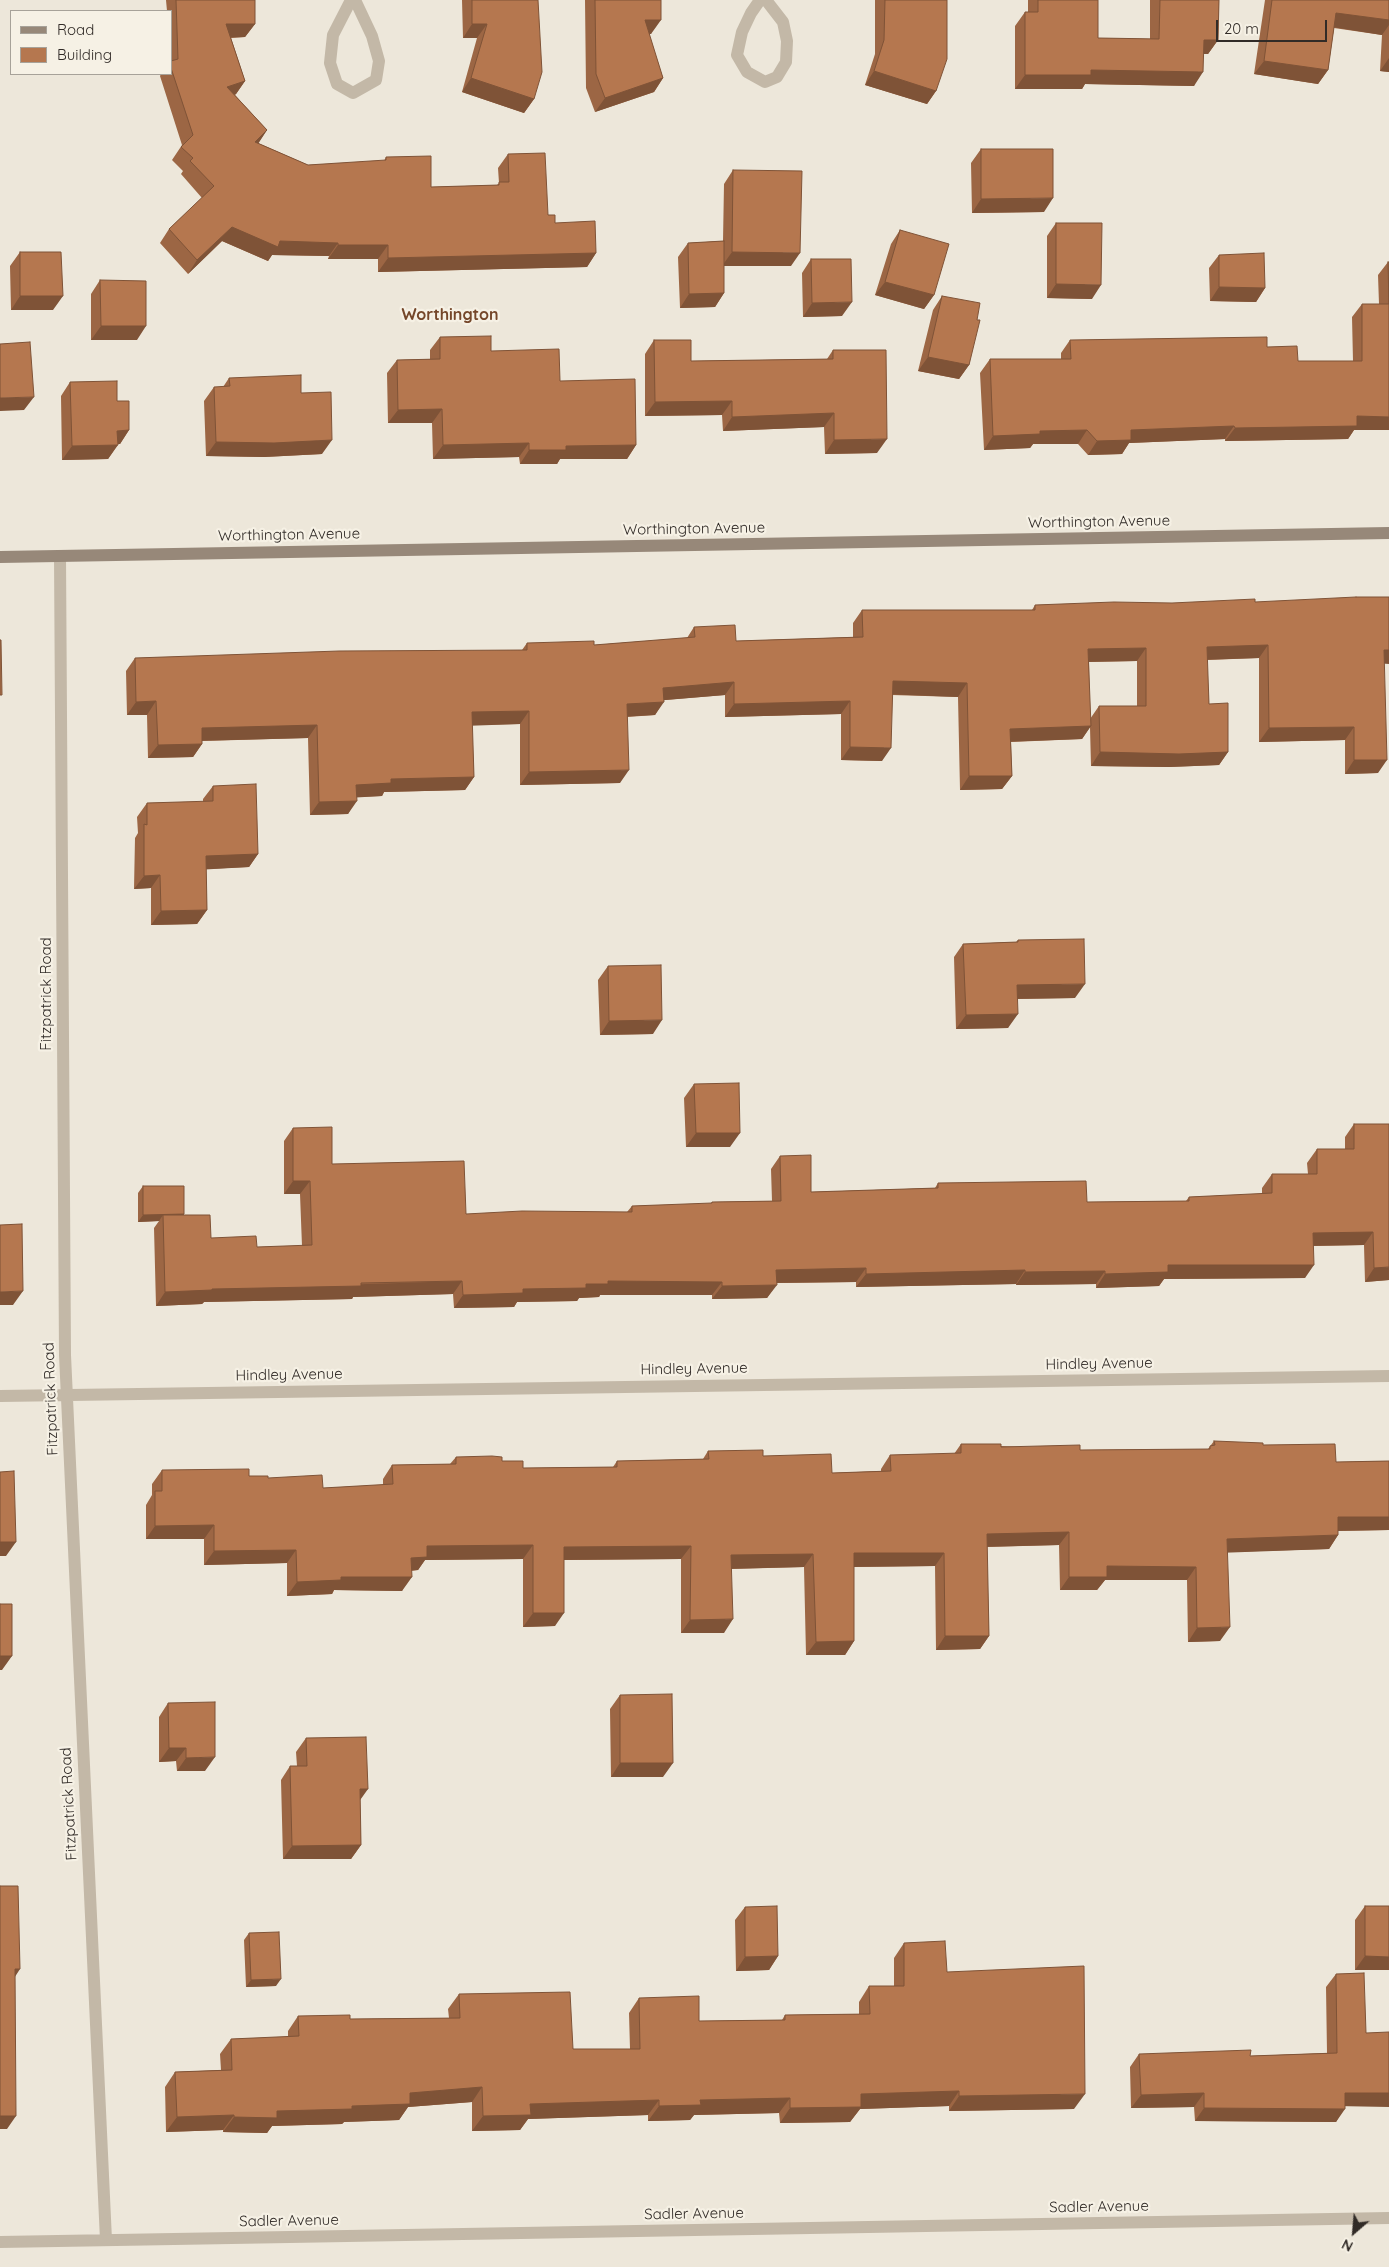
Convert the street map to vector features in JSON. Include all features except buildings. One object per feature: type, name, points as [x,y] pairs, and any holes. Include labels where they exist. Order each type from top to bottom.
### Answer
[{"type":"street","points":[[351,0],[333,35],[330,63],[337,84],[353,93],[376,80],[379,62],[372,36],[355,0]]},
{"type":"street","points":[[760,0],[742,32],[737,55],[747,72],[765,82],[777,77],[786,62],[787,41],[783,22],[766,0]]},
{"type":"street","name":"Worthington Avenue","points":[[0,556],[1389,533]]},
{"type":"street","name":"Fitzpatrick Road","points":[[60,556],[65,1336],[106,2240]]},
{"type":"street","name":"Hindley Avenue","points":[[0,1396],[1389,1376]]},
{"type":"street","name":"Sadler Avenue","points":[[0,2242],[1389,2218]]},
{"type":"district","name":"Worthington","points":[[450,315]]}]
